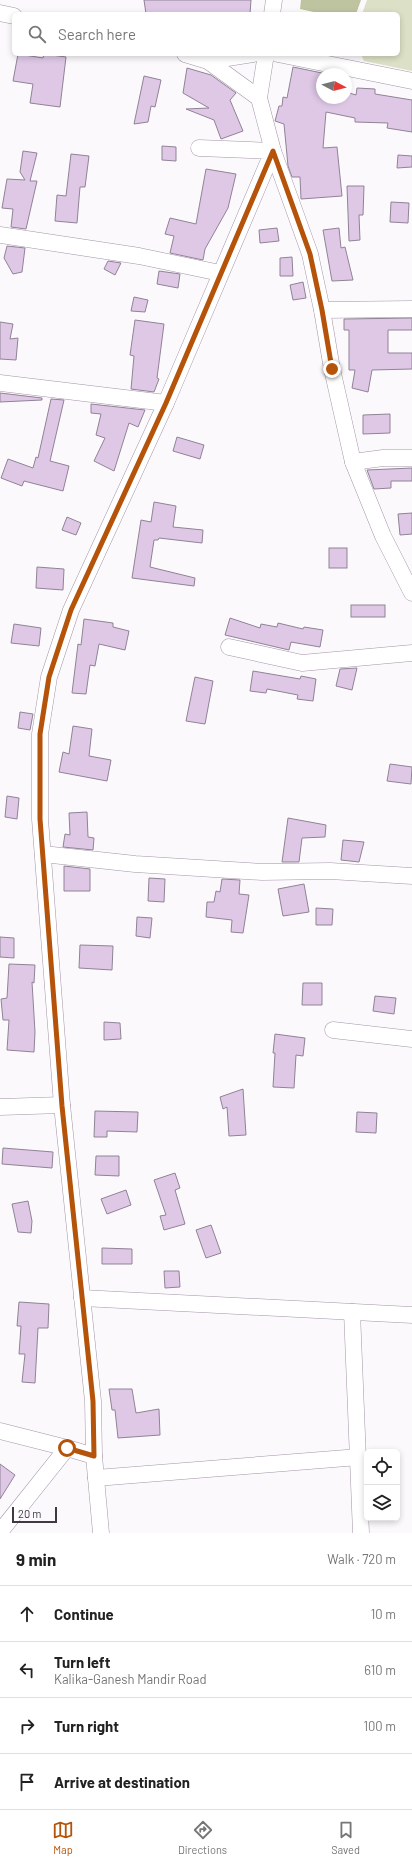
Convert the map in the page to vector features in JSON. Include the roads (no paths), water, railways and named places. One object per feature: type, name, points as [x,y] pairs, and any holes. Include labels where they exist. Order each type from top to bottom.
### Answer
[{"type":"street","points":[[272,12],[274,0]]},
{"type":"street","points":[[0,13],[12,16]]},
{"type":"street","points":[[193,56],[208,60],[259,98]]},
{"type":"street","points":[[208,60],[238,56]]},
{"type":"street","points":[[266,56],[259,98],[273,151],[310,254],[322,310],[332,369],[353,462],[383,536],[412,593]]},
{"type":"street","points":[[288,56],[412,81]]},
{"type":"street","points":[[199,148],[273,151]]},
{"type":"street","points":[[101,1533],[94,1456],[93,1401],[62,1106],[40,819],[40,734],[49,677],[71,610],[166,403],[273,151]]},
{"type":"street","points":[[0,235],[139,256],[220,273]]},
{"type":"street","points":[[322,310],[412,309]]},
{"type":"street","points":[[0,383],[166,403]]},
{"type":"street","points":[[353,462],[383,458],[412,458]]},
{"type":"street","points":[[229,647],[302,663],[412,653]]},
{"type":"street","points":[[43,854],[135,864],[254,872],[330,871],[412,876]]},
{"type":"street","points":[[333,1030],[412,1039]]},
{"type":"street","points":[[0,1107],[62,1106]]},
{"type":"street","points":[[82,1298],[412,1314]]},
{"type":"street","points":[[352,1312],[361,1533]]},
{"type":"street","points":[[0,1431],[94,1456]]},
{"type":"street","points":[[0,1532],[67,1448]]},
{"type":"street","points":[[96,1478],[359,1457]]}]
